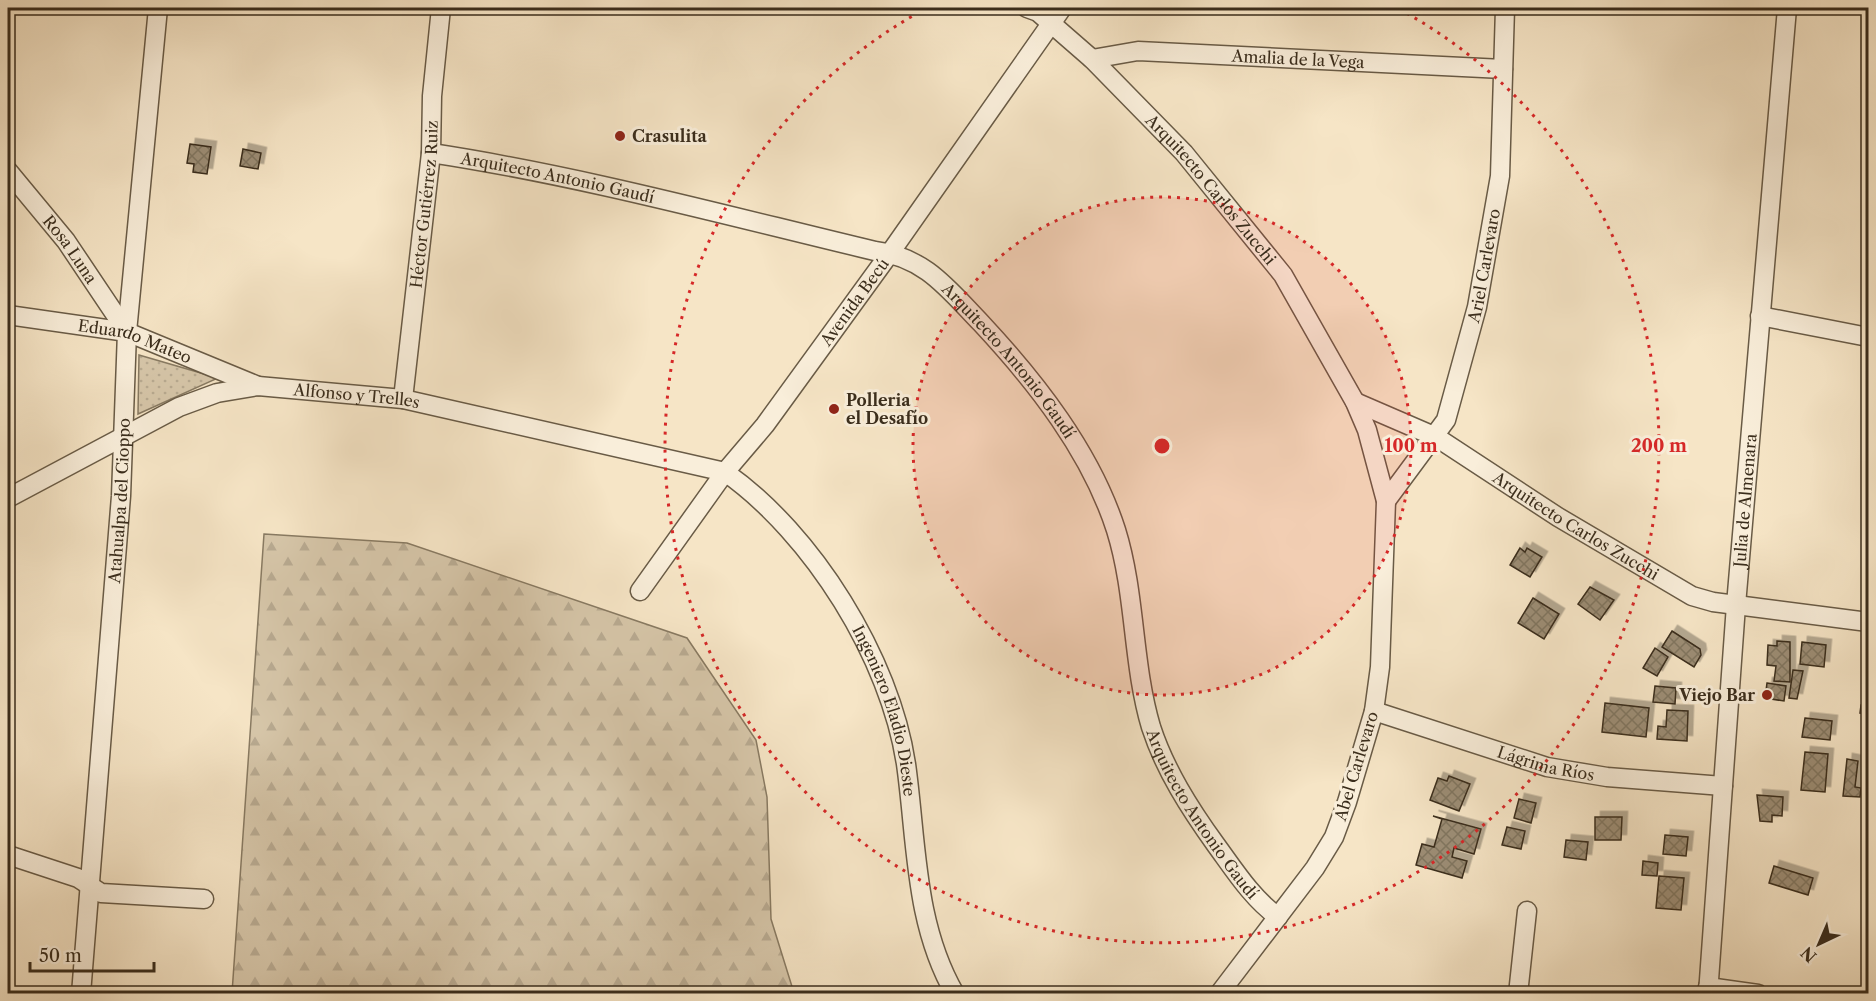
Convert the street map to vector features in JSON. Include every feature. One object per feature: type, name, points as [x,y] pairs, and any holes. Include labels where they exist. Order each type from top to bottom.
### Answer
[{"type":"street","name":"Atahualpa del Cioppo","points":[[81,993],[125,433],[127,332],[158,8]]},
{"type":"street","name":"Héctor Gutiérrez Ruiz","points":[[403,399],[431,153],[432,96],[441,8]]},
{"type":"street","name":"Arquitecto Carlos Zucchi","points":[[1027,8],[1051,24],[1092,59],[1184,153],[1283,275],[1355,402],[1366,430],[1386,501]]},
{"type":"street","name":"Avenida Becú","points":[[640,591],[725,472],[765,426],[1062,8]]},
{"type":"street","name":"Ariel Carlevaro","points":[[1386,501],[1436,437],[1446,420],[1477,307],[1500,177],[1505,8]]},
{"type":"street","name":"Julia de Almenara","points":[[1708,990],[1736,604],[1787,8]]},
{"type":"street","name":"Amalia de la Vega","points":[[1092,59],[1138,51],[1503,69]]},
{"type":"street","name":"Arquitecto Antonio Gaudí","points":[[431,153],[568,177],[890,253],[921,265],[953,294],[1023,371],[1073,440],[1103,498],[1116,530],[1132,606],[1151,726],[1167,766],[1193,812],[1250,892],[1278,917]]},
{"type":"street","name":"Rosa Luna","points":[[8,171],[66,241],[127,332]]},
{"type":"street","name":"Eduardo Mateo","points":[[8,315],[127,332],[258,386]]},
{"type":"street","points":[[1760,316],[1869,337]]},
{"type":"street","name":"Alfonso y Trelles","points":[[8,498],[125,433],[179,407],[217,393],[258,386],[403,399],[725,472]]},
{"type":"street","name":"Arquitecto Carlos Zucchi","points":[[1355,402],[1436,437],[1652,574],[1692,596],[1869,622]]},
{"type":"street","name":"Ingeniero Eladio Dieste","points":[[725,472],[760,501],[824,574],[869,651],[900,738],[910,801],[920,896],[930,936],[940,965],[955,993]]},
{"type":"street","name":"Abel Carlevaro","points":[[1220,993],[1278,917],[1334,837],[1362,758],[1374,711],[1383,624],[1386,501]]},
{"type":"street","name":"Lágrima Ríos","points":[[1374,711],[1547,767],[1606,777],[1723,786]]},
{"type":"street","points":[[8,855],[78,878],[101,893],[204,898]]},
{"type":"street","points":[[1518,993],[1527,912]]},
{"type":"street","points":[[1708,990],[1758,993]]},
{"type":"green space","points":[[139,355],[218,378],[138,414]]},
{"type":"green space","points":[[264,534],[407,543],[687,638],[756,740],[767,797],[771,919],[794,993],[232,993]]},
{"type":"building","points":[[190,144],[211,147],[207,174],[193,172],[194,164],[187,163]]},
{"type":"building","points":[[243,149],[261,153],[258,169],[240,166]]},
{"type":"building","points":[[1520,548],[1525,552],[1527,548],[1542,557],[1530,577],[1510,565]]},
{"type":"building","points":[[1590,587],[1614,600],[1600,620],[1578,604]]},
{"type":"building","points":[[1533,598],[1559,614],[1544,639],[1518,623]]},
{"type":"building","points":[[1672,631],[1700,649],[1701,655],[1694,667],[1662,647]]},
{"type":"building","points":[[1777,641],[1790,642],[1790,682],[1774,681],[1776,666],[1767,665],[1768,645],[1777,646]]},
{"type":"building","points":[[1802,642],[1826,645],[1824,667],[1800,664]]},
{"type":"building","points":[[1655,648],[1668,657],[1657,676],[1643,668]]},
{"type":"building","points":[[1793,670],[1803,671],[1797,699],[1789,698]]},
{"type":"building","points":[[1767,683],[1786,686],[1784,701],[1765,698]]},
{"type":"building","points":[[1655,686],[1676,688],[1675,704],[1653,702]]},
{"type":"building","points":[[1605,703],[1649,708],[1646,737],[1602,732]]},
{"type":"building","points":[[1861,705],[1868,706],[1868,714],[1860,713]]},
{"type":"building","points":[[1667,710],[1688,711],[1687,741],[1657,739],[1658,726],[1666,727]]},
{"type":"building","points":[[1805,718],[1832,721],[1830,740],[1802,737]]},
{"type":"building","points":[[1805,752],[1828,754],[1825,792],[1801,790]]},
{"type":"building","points":[[1847,759],[1858,761],[1855,787],[1861,788],[1860,797],[1843,796]]},
{"type":"building","points":[[1449,776],[1470,784],[1459,811],[1430,800],[1438,778],[1447,781]]},
{"type":"building","points":[[1757,795],[1783,797],[1782,816],[1772,815],[1772,822],[1760,821]]},
{"type":"building","points":[[1519,799],[1536,803],[1531,823],[1514,818]]},
{"type":"building","points":[[1433,816],[1481,829],[1474,854],[1454,848],[1452,857],[1467,861],[1462,878],[1416,865],[1422,844],[1434,847],[1442,819]]},
{"type":"building","points":[[1595,817],[1622,817],[1621,840],[1595,840]]},
{"type":"building","points":[[1507,827],[1525,831],[1521,849],[1502,845]]},
{"type":"building","points":[[1665,835],[1688,837],[1686,856],[1663,854]]},
{"type":"building","points":[[1566,840],[1588,842],[1586,860],[1564,857]]},
{"type":"building","points":[[1643,861],[1658,863],[1657,876],[1642,875]]},
{"type":"building","points":[[1774,866],[1813,878],[1808,895],[1769,883]]},
{"type":"building","points":[[1659,876],[1684,878],[1681,910],[1656,908]]},
{"type":"place","name":"Crasulita","points":[[620,136]]},
{"type":"place","name":"Polleria el Desafío","points":[[834,409]]},
{"type":"place","name":"Viejo Bar","points":[[1767,695]]}]
